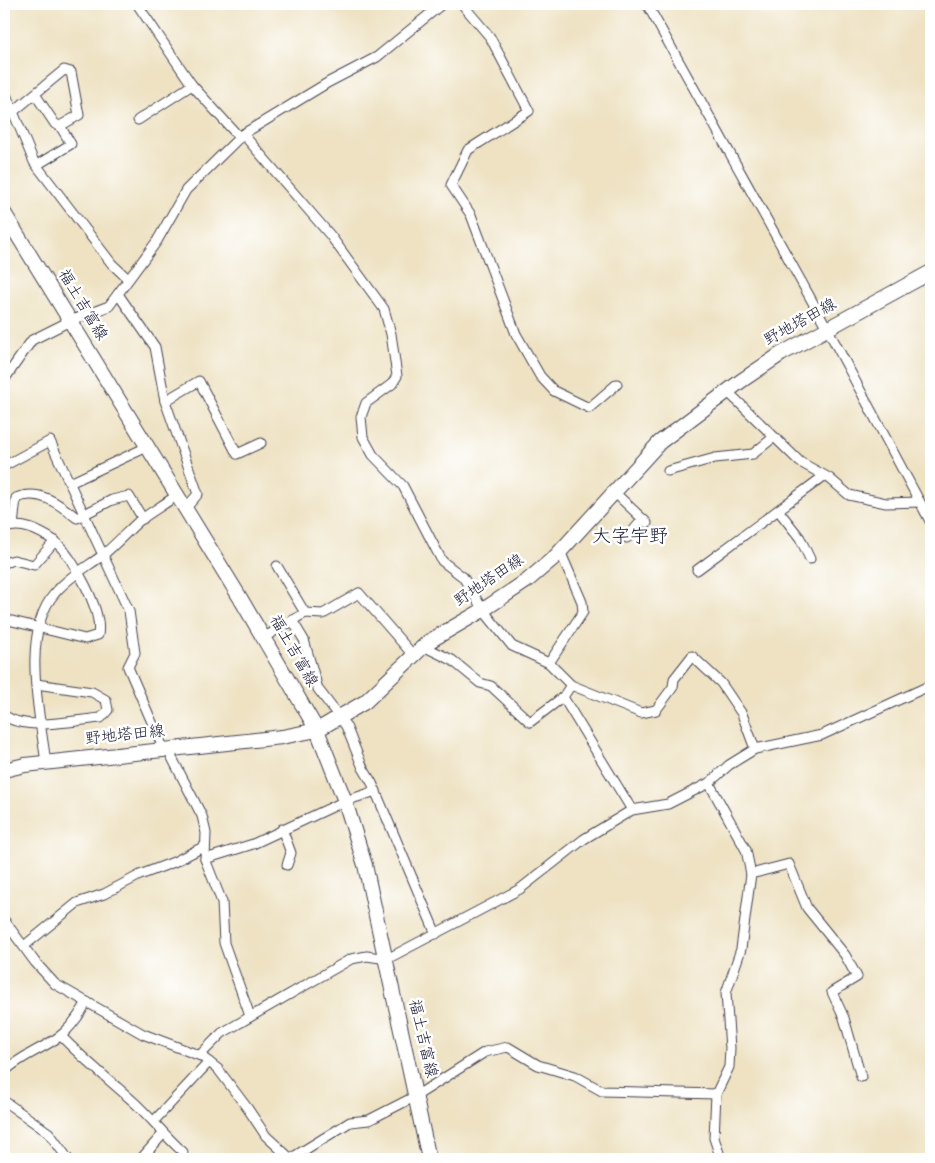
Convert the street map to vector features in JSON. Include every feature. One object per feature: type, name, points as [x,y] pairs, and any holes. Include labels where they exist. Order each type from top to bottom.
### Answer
[{"type":"main road","name":"福土吉富線","points":[[4,213],[186,509],[317,730],[345,801],[365,865],[429,1159]]},
{"type":"main road","name":"野地塔田線","points":[[4,770],[46,763],[282,736],[317,730],[340,718],[365,702],[418,651],[528,580],[560,551],[660,442],[727,391],[781,354],[931,272]]},
{"type":"street","points":[[137,4],[192,85],[242,136],[330,235],[384,309],[391,334],[397,376],[392,384],[366,403],[361,417],[363,437],[373,454],[404,486],[442,560],[463,577],[483,610],[512,646],[550,663],[572,685],[640,713],[656,710],[673,687],[674,679],[692,656],[721,683],[742,714],[755,749]]},
{"type":"street","points":[[4,380],[32,340],[70,321],[108,306],[157,242],[186,190],[242,136],[329,82],[376,56],[442,4]]},
{"type":"street","points":[[462,4],[490,37],[528,111],[468,150],[451,185],[471,215],[516,334],[540,376],[554,390],[589,408],[618,384]]},
{"type":"street","points":[[647,4],[931,523]]},
{"type":"street","points":[[14,111],[64,70],[70,72],[79,115],[60,126]]},
{"type":"street","points":[[138,120],[192,85]]},
{"type":"street","points":[[4,90],[36,165],[112,264],[128,279]]},
{"type":"street","points":[[35,94],[55,124],[60,126],[71,144],[36,165]]},
{"type":"street","points":[[118,294],[155,347],[165,401],[198,494],[186,509]]},
{"type":"street","points":[[165,401],[199,381],[237,454],[261,443]]},
{"type":"street","points":[[727,391],[800,462],[824,476],[849,495],[886,503],[920,502]]},
{"type":"street","points":[[668,471],[715,458],[753,454],[774,437]]},
{"type":"street","points":[[4,466],[50,441],[129,611],[135,653],[128,667],[166,750],[202,816],[206,833],[205,860],[222,902],[224,943],[250,1016]]},
{"type":"street","points":[[70,483],[147,447]]},
{"type":"street","points":[[697,570],[824,476]]},
{"type":"street","points":[[614,492],[645,521],[627,538]]},
{"type":"street","points":[[14,526],[16,498],[26,493],[43,496],[77,518],[112,500],[129,496],[143,519]]},
{"type":"street","points":[[46,763],[35,672],[39,628],[46,608],[55,593],[79,572],[143,519],[177,496]]},
{"type":"street","points":[[778,510],[800,538],[810,559]]},
{"type":"street","points":[[4,528],[25,526],[39,530],[55,540],[79,572],[100,624],[98,635],[85,639],[4,619]]},
{"type":"street","points":[[4,563],[14,560],[34,565],[55,540]]},
{"type":"street","points":[[550,663],[583,612],[582,602],[560,551]]},
{"type":"street","points":[[277,566],[305,613]]},
{"type":"street","points":[[263,638],[305,613],[322,614],[359,593],[418,651],[452,660],[480,683],[491,686],[530,722],[563,697],[572,685]]},
{"type":"street","points":[[292,620],[304,640],[318,689],[346,726],[363,768],[376,791],[436,934]]},
{"type":"street","points":[[4,715],[22,723],[41,723],[101,718],[108,710],[106,700],[92,692],[36,684]]},
{"type":"street","points":[[203,1052],[222,1033],[351,959],[367,956],[386,958],[436,934],[520,888],[584,839],[632,810],[668,804],[709,782],[729,765],[755,749],[822,735],[931,685]]},
{"type":"street","points":[[563,697],[632,810]]},
{"type":"street","points":[[709,782],[746,850],[751,874],[741,949],[726,993],[730,1048],[728,1067],[716,1094],[714,1138],[721,1159]]},
{"type":"street","points":[[205,860],[253,844],[345,801],[376,791]]},
{"type":"street","points":[[282,829],[291,853],[287,865]]},
{"type":"street","points":[[24,946],[77,903],[104,894],[140,875],[174,862],[205,846]]},
{"type":"street","points":[[751,874],[789,864],[807,908],[845,955],[857,977],[832,992],[844,1018],[861,1077]]},
{"type":"street","points":[[4,920],[55,984],[142,1034],[201,1056],[218,1069],[266,1136],[290,1159],[350,1122],[369,1120],[416,1096],[485,1052],[508,1046],[538,1065],[575,1076],[602,1091],[716,1094]]},
{"type":"street","points":[[4,1072],[15,1061],[61,1036],[78,1017],[87,1002]]},
{"type":"street","points":[[61,1036],[82,1059],[154,1121],[163,1134],[183,1152]]},
{"type":"street","points":[[154,1121],[209,1062]]},
{"type":"street","points":[[4,1101],[49,1133],[68,1159]]},
{"type":"street","points":[[141,1159],[163,1134]]},
{"type":"district","name":"大字宇野","points":[[630,538]]}]
